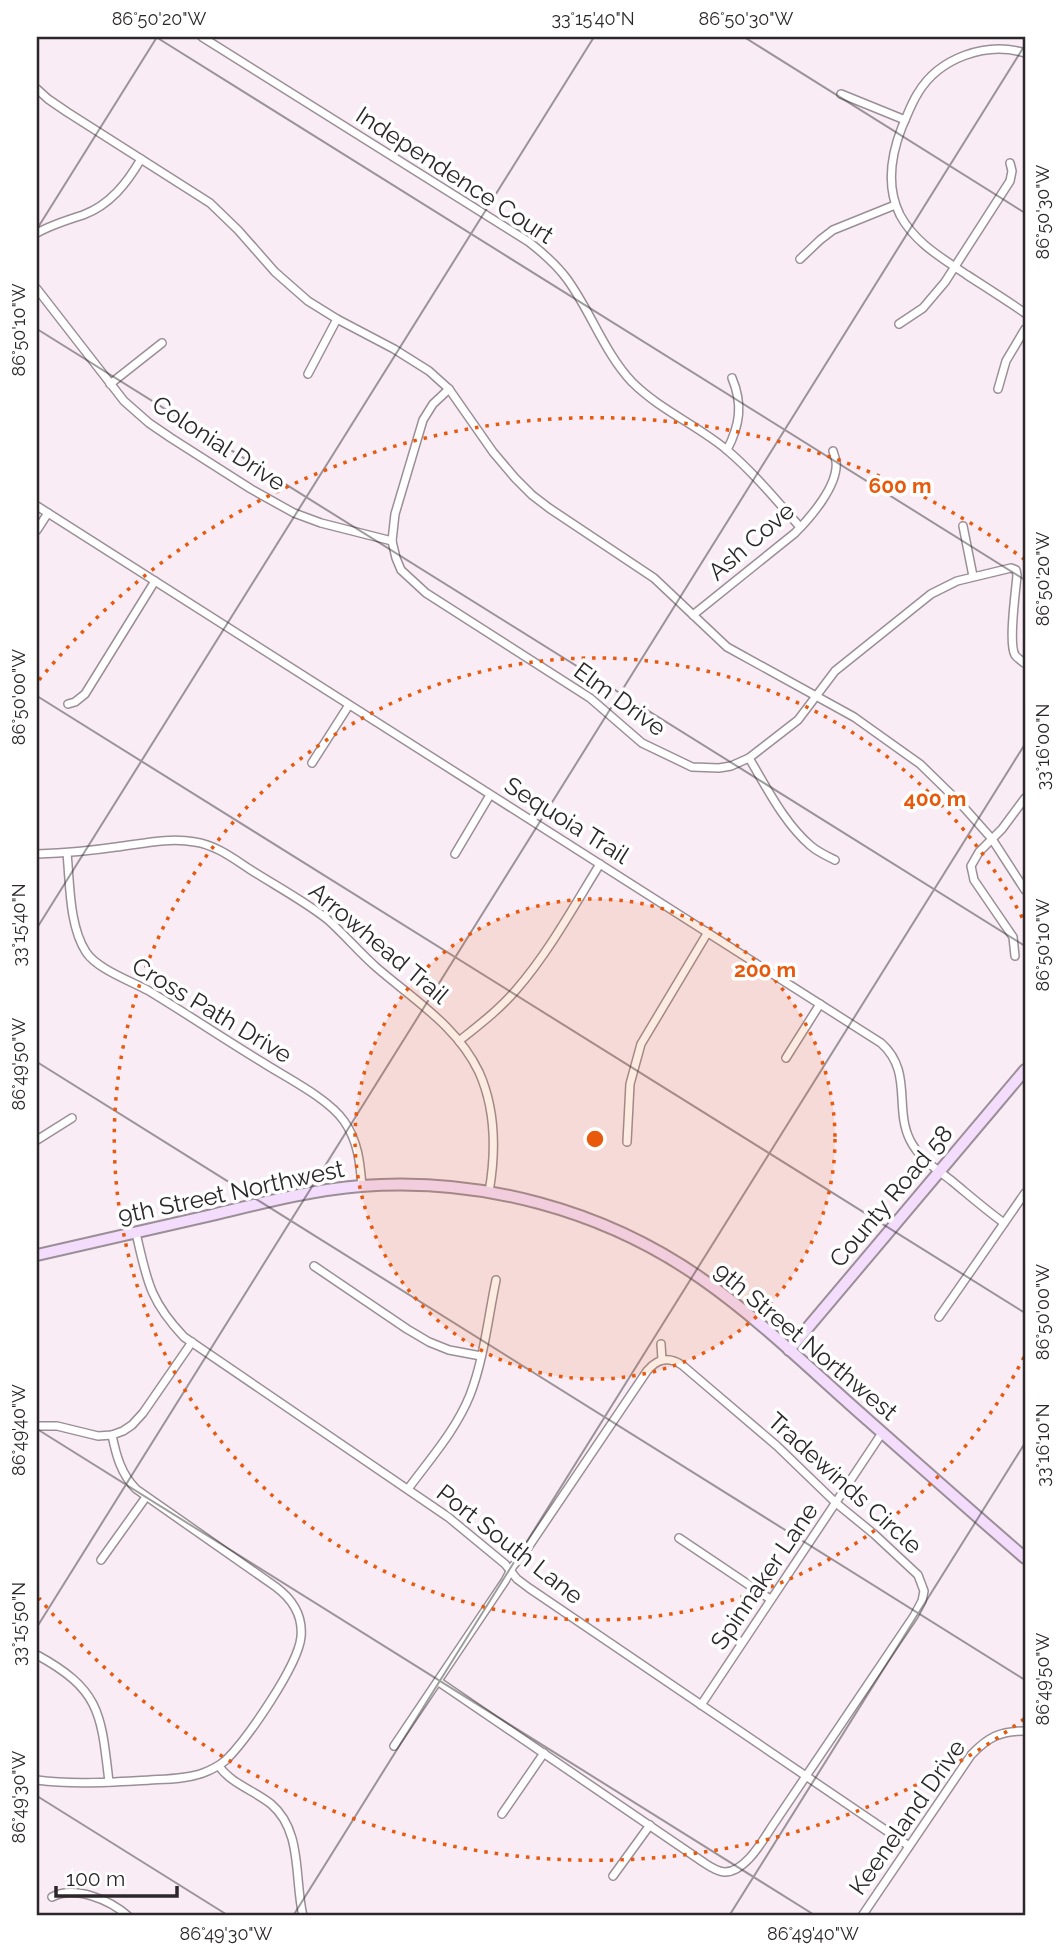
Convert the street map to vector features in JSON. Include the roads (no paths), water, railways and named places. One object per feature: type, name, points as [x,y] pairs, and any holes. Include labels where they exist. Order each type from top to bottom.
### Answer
[{"type":"street","name":"Independence Court","points":[[202,37],[539,250],[566,277],[605,345],[633,383],[658,404],[727,450],[800,527]]},
{"type":"street","points":[[1025,53],[1012,50],[974,52],[954,60],[933,75],[922,88],[905,120],[893,156],[891,184],[895,205],[915,237],[934,253],[1025,313]]},
{"type":"street","points":[[37,89],[67,112],[210,203],[293,289],[337,319],[429,371],[449,389],[493,452],[532,495],[654,578],[711,634],[733,651],[817,695],[871,728],[920,764],[992,839],[1025,888]]},
{"type":"street","points":[[841,94],[905,120]]},
{"type":"street","points":[[37,233],[106,202],[127,181],[141,159]]},
{"type":"street","points":[[899,324],[930,300],[955,267],[1010,181],[1010,163]]},
{"type":"street","points":[[800,259],[834,230],[895,205]]},
{"type":"street","name":"Colonial Drive","points":[[37,289],[130,407],[171,438],[279,506],[321,523],[392,541]]},
{"type":"street","points":[[308,374],[337,319]]},
{"type":"street","points":[[998,389],[1006,361],[1025,329]]},
{"type":"street","points":[[110,384],[162,343]]},
{"type":"street","points":[[727,450],[736,430],[740,408],[738,391],[732,378]]},
{"type":"street","points":[[392,541],[395,514],[423,420],[433,404],[449,389]]},
{"type":"street","name":"Ash Cove","points":[[693,615],[800,527],[820,503],[834,477],[836,462],[833,451]]},
{"type":"street","name":"Sequoia Trail","points":[[37,506],[881,1043],[891,1054],[900,1072],[904,1122],[917,1151],[939,1172],[1004,1223]]},
{"type":"street","points":[[37,530],[48,513]]},
{"type":"street","points":[[962,526],[973,576]]},
{"type":"street","name":"Elm Drive","points":[[392,541],[401,569],[419,588],[590,698],[642,743],[663,755],[698,768],[731,766],[749,758],[798,720],[835,671],[931,594],[946,585],[973,576],[1011,568],[1016,570],[1013,647],[1015,654],[1024,663]]},
{"type":"street","points":[[68,704],[85,694],[155,581]]},
{"type":"street","points":[[312,763],[349,705]]},
{"type":"street","points":[[749,758],[782,812],[801,836],[835,860]]},
{"type":"street","points":[[455,854],[490,795]]},
{"type":"street","points":[[1015,956],[1013,937],[974,880],[971,866],[979,852],[1016,813],[1025,798]]},
{"type":"street","name":"Arrowhead Trail","points":[[37,854],[181,840],[196,842],[217,849],[328,920],[382,972],[433,1013],[460,1041],[473,1062],[483,1083],[492,1119],[493,1153],[489,1192]]},
{"type":"street","name":"Cross Path Drive","points":[[67,853],[77,933],[88,955],[299,1085],[332,1109],[344,1120],[356,1142],[362,1186]]},
{"type":"street","points":[[460,1041],[500,1006],[527,976],[600,864]]},
{"type":"street","points":[[627,1142],[630,1084],[641,1044],[708,932]]},
{"type":"street","points":[[786,1058],[820,1004]]},
{"type":"street","name":"County Road 58","points":[[789,1350],[1025,1070]]},
{"type":"street","points":[[37,1140],[72,1118]]},
{"type":"street","name":"9th Street Northwest","points":[[37,1255],[309,1193],[362,1186],[444,1186],[489,1192],[575,1214],[650,1247],[723,1294],[1025,1559]]},
{"type":"street","points":[[939,1317],[1025,1193]]},
{"type":"street","name":"Port South Lane","points":[[136,1233],[151,1293],[184,1337],[408,1489],[468,1533],[529,1588],[909,1846]]},
{"type":"street","points":[[314,1266],[429,1342],[449,1350],[481,1356]]},
{"type":"street","points":[[408,1489],[444,1440],[473,1386],[496,1280]]},
{"type":"street","points":[[37,1426],[50,1426],[85,1434],[112,1435],[123,1431],[136,1422],[192,1342]]},
{"type":"street","points":[[394,1746],[647,1371],[654,1363],[662,1360],[661,1345]]},
{"type":"street","name":"Tradewinds Circle","points":[[439,1682],[716,1870],[733,1871],[749,1859],[914,1616],[924,1591],[918,1575],[836,1503],[777,1446],[682,1365],[672,1359],[662,1360]]},
{"type":"street","name":"Spinnaker Lane","points":[[701,1705],[882,1433]]},
{"type":"street","points":[[37,1780],[67,1783],[181,1778],[202,1774],[219,1766],[238,1747],[289,1671],[301,1639],[300,1621],[294,1606],[283,1592],[146,1497],[127,1479],[118,1460],[112,1435]]},
{"type":"street","points":[[101,1560],[146,1497]]},
{"type":"street","points":[[679,1538],[770,1599]]},
{"type":"street","points":[[37,1655],[69,1675],[85,1689],[91,1699],[101,1728],[109,1782]]},
{"type":"street","name":"Keeneland Drive","points":[[862,1916],[971,1755],[998,1734],[1025,1731]]},
{"type":"street","points":[[502,1814],[544,1753]]},
{"type":"street","points":[[219,1766],[225,1774],[271,1804],[285,1821],[295,1844],[298,1892],[303,1916]]},
{"type":"street","points":[[613,1876],[650,1825]]},
{"type":"street","points":[[52,1897],[66,1893],[87,1895],[113,1905],[128,1916]]}]
